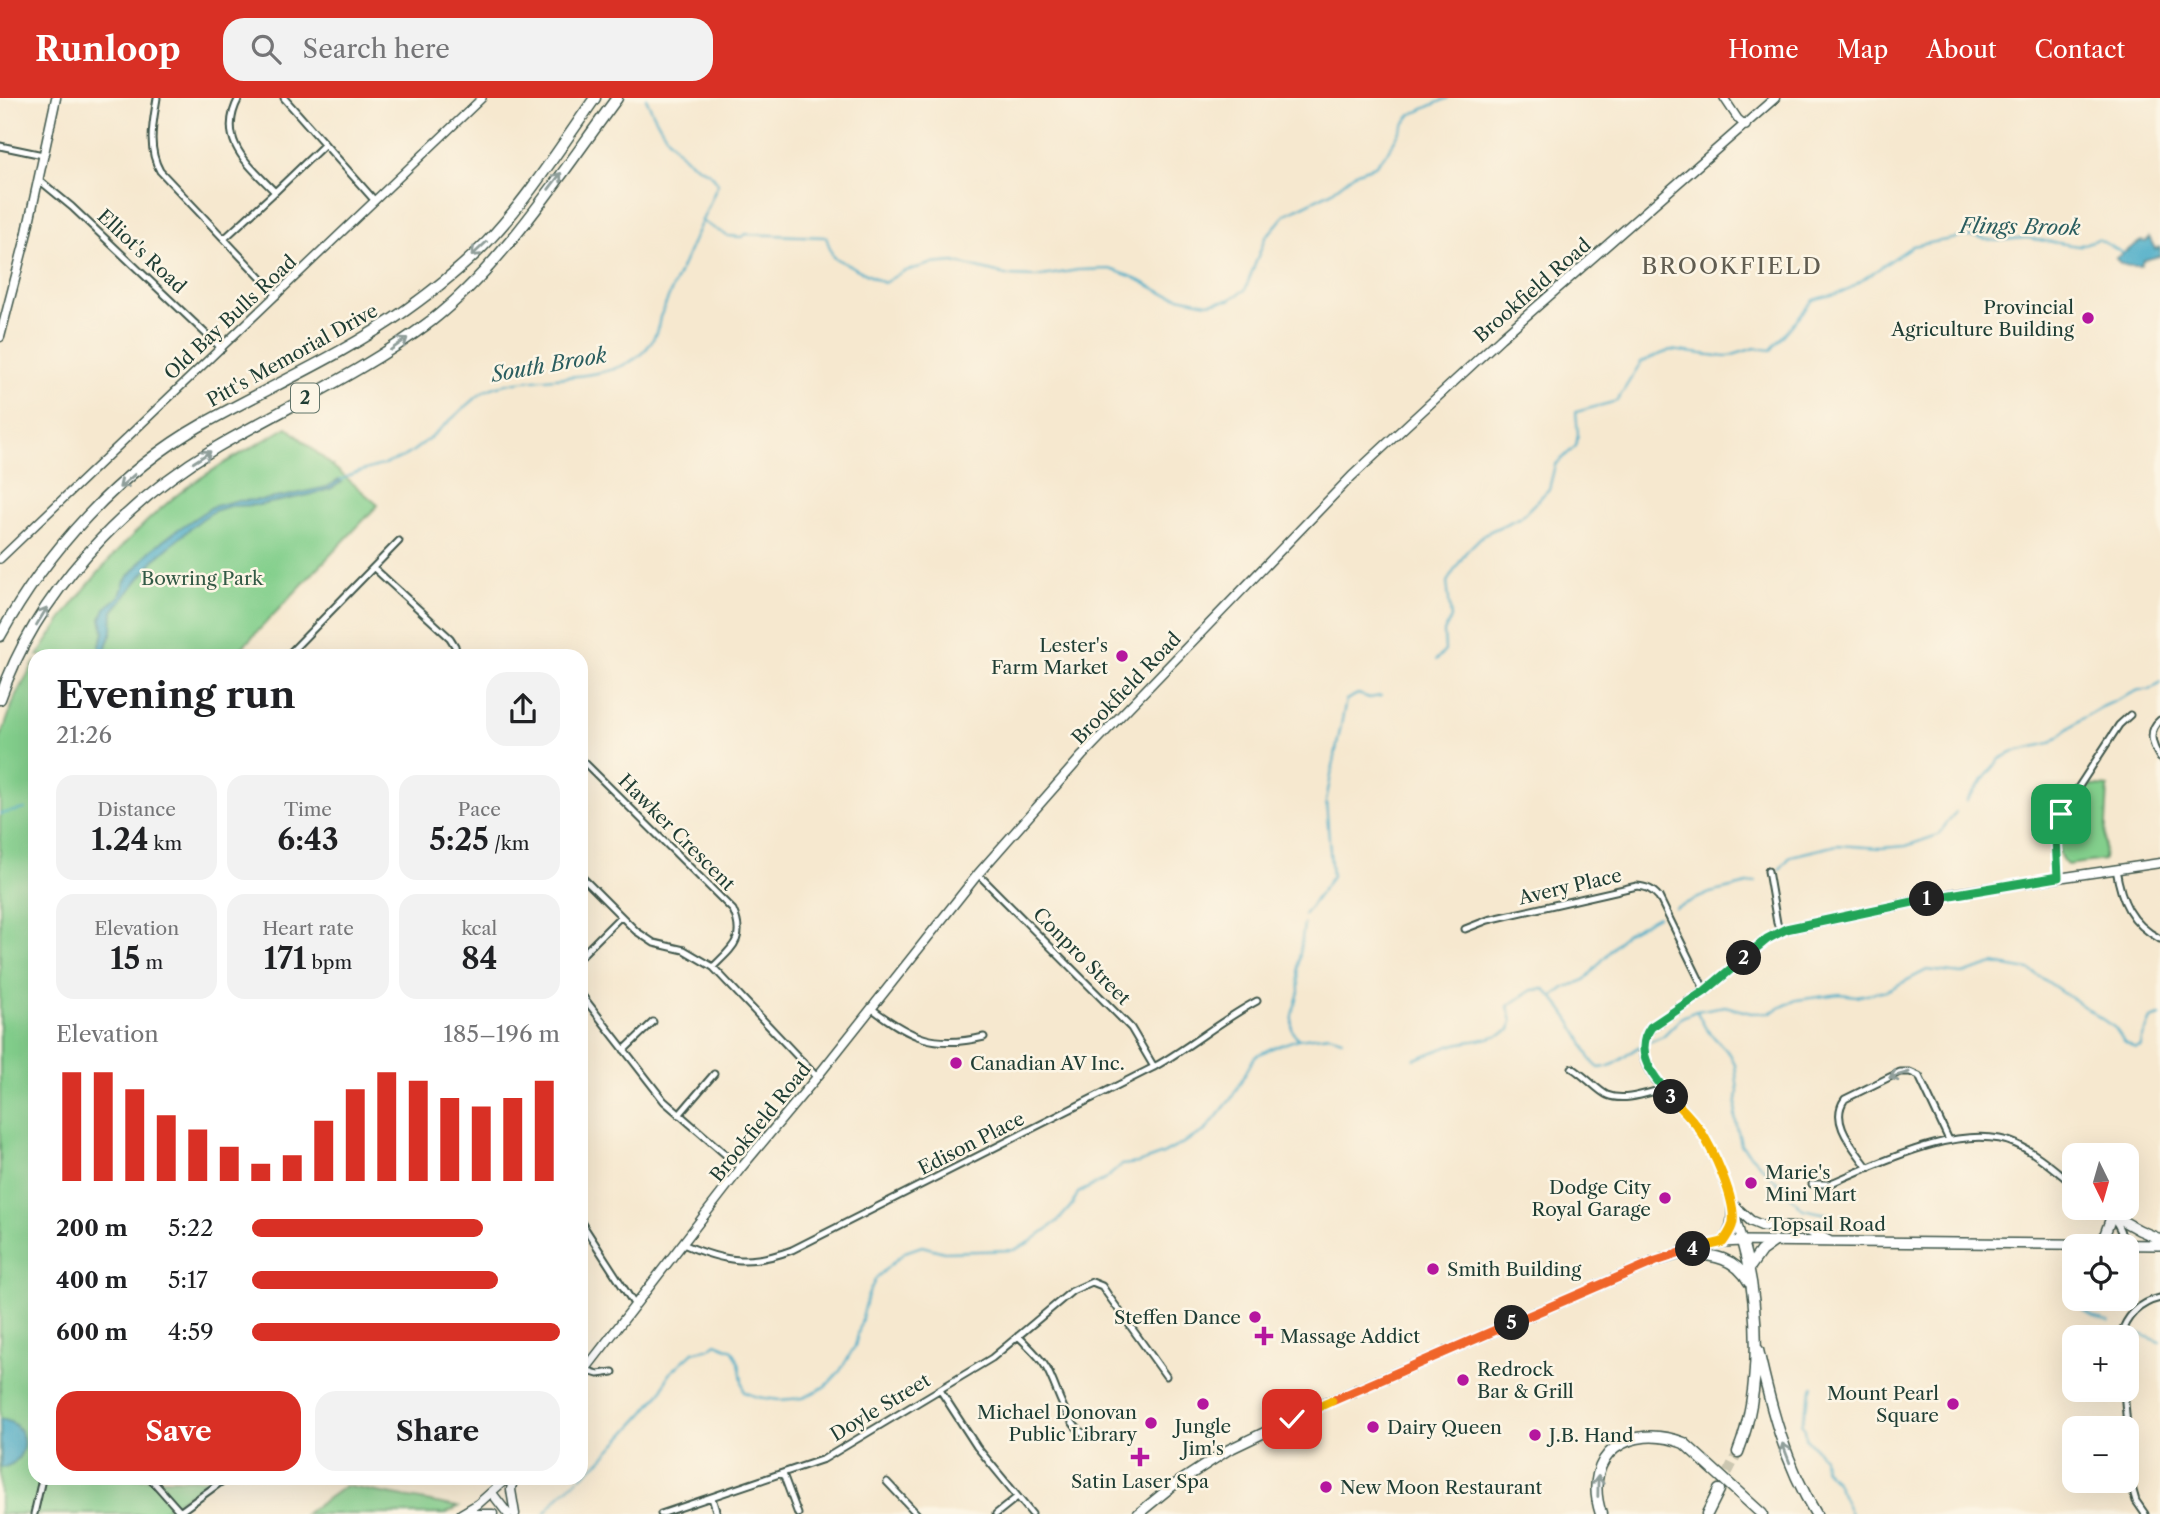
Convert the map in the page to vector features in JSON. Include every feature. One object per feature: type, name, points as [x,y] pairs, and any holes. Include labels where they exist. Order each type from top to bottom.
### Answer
[{"type":"highway","name":"Pitt's Memorial Drive","points":[[0,636],[15,609],[75,530],[106,498],[152,459],[201,426],[354,344],[406,310],[450,276],[487,242],[525,195],[595,98]]},
{"type":"highway","name":"2","points":[[0,699],[28,639],[55,596],[85,556],[125,515],[169,479],[215,448],[393,348],[433,319],[474,281],[515,234],[617,98]]},
{"type":"highway","points":[[1738,1452],[1750,1417],[1754,1333],[1752,1288],[1742,1241]]},
{"type":"highway","points":[[1749,1269],[1761,1251],[1775,1241]]},
{"type":"highway","points":[[1682,1252],[1726,1259],[1738,1266],[1752,1288]]},
{"type":"highway","points":[[1754,1333],[1782,1443],[1816,1514]]},
{"type":"highway","points":[[1601,1514],[1596,1486],[1604,1458],[1612,1449],[1632,1438],[1644,1436],[1669,1438],[1684,1443],[1762,1514]]},
{"type":"highway","points":[[1706,1514],[1719,1490]]},
{"type":"main road","points":[[0,337],[4,302],[38,179],[56,98]]},
{"type":"main road","name":"Brookfield Road","points":[[588,1365],[741,1168],[978,874],[1082,756],[1352,476],[1501,338],[1775,98]]},
{"type":"main road","points":[[1742,1241],[1714,1154],[1699,1128],[1663,1089],[1647,1065],[1643,1055],[1645,1036],[1651,1027],[1705,991],[1780,931],[1956,893],[2160,863]]},
{"type":"main road","points":[[1723,1242],[1731,1229],[1732,1204]]},
{"type":"main road","points":[[1732,1204],[1751,1221],[1763,1226],[1803,1228],[1831,1242]]},
{"type":"main road","points":[[2121,1220],[2160,1238]]},
{"type":"main road","name":"Topsail Road","points":[[1138,1514],[1197,1470],[1253,1437],[1583,1292],[1682,1252],[1723,1242],[1742,1241],[2062,1245]]},
{"type":"main road","name":"Topsail Road","points":[[2139,1245],[2160,1245]]},
{"type":"main road","points":[[461,1514],[500,1485]]},
{"type":"main road","points":[[512,1485],[515,1514]]},
{"type":"main road","points":[[492,1493],[508,1514]]},
{"type":"main road","points":[[468,1514],[493,1514]]},
{"type":"street","points":[[157,98],[151,142],[157,166],[163,176],[277,295]]},
{"type":"street","points":[[239,98],[231,122],[235,146],[242,158],[275,192]]},
{"type":"street","points":[[285,98],[375,201]]},
{"type":"street","name":"Old Bay Bulls Road","points":[[0,559],[482,98]]},
{"type":"street","points":[[1724,98],[1746,126]]},
{"type":"street","points":[[224,239],[325,144]]},
{"type":"street","points":[[0,146],[43,155]]},
{"type":"street","name":"Elliot's Road","points":[[38,179],[72,207],[222,349]]},
{"type":"street","points":[[294,649],[399,541]]},
{"type":"street","points":[[374,568],[450,638],[456,649]]},
{"type":"street","points":[[2058,877],[2056,838],[2061,814],[2119,725],[2130,715]]},
{"type":"street","points":[[2160,720],[2153,728],[2152,738],[2160,758]]},
{"type":"street","name":"Hawker Crescent","points":[[588,766],[733,910],[739,923],[739,933],[735,944],[713,967]]},
{"type":"street","points":[[2116,869],[2121,898],[2129,911],[2138,924],[2160,939]]},
{"type":"street","points":[[1768,871],[1780,931]]},
{"type":"street","name":"Conpro Street","points":[[978,874],[1131,1028],[1154,1067]]},
{"type":"street","points":[[588,883],[636,931],[654,943],[684,950],[713,967],[817,1077]]},
{"type":"street","name":"Avery Place","points":[[1465,929],[1488,920],[1637,886],[1645,887],[1653,890],[1659,897],[1705,991]]},
{"type":"street","points":[[588,949],[621,916]]},
{"type":"street","name":"Edison Place","points":[[683,1244],[707,1255],[731,1260],[759,1260],[792,1250],[1154,1067],[1175,1055],[1226,1017],[1257,1001]]},
{"type":"street","points":[[588,1003],[664,1101],[741,1168]]},
{"type":"street","points":[[871,1008],[891,1024],[926,1041],[959,1043],[984,1037]]},
{"type":"street","points":[[624,1050],[653,1022]]},
{"type":"street","points":[[1572,1068],[1605,1095],[1619,1098],[1663,1089]]},
{"type":"street","points":[[1868,1168],[1840,1124],[1840,1106],[1845,1099],[1900,1072],[1919,1076],[1949,1140]]},
{"type":"street","points":[[679,1115],[714,1074]]},
{"type":"street","points":[[1812,1184],[1829,1184],[1949,1140],[1985,1138],[2003,1139],[2019,1144],[2062,1176]]},
{"type":"street","points":[[588,1233],[634,1304]]},
{"type":"street","name":"Doyle Street","points":[[661,1514],[824,1459],[992,1358],[1072,1291],[1092,1282],[1102,1286],[1166,1376]]},
{"type":"street","points":[[2126,1325],[2132,1313],[2145,1303],[2160,1298]]},
{"type":"street","points":[[1018,1336],[1046,1368],[1071,1421],[1080,1433],[1090,1437]]},
{"type":"street","points":[[588,1373],[613,1372]]},
{"type":"street","points":[[940,1390],[976,1447],[1032,1514]]},
{"type":"street","points":[[2124,1402],[2132,1487],[2136,1501],[2146,1514]]},
{"type":"street","points":[[783,1474],[797,1514]]},
{"type":"street","points":[[887,1482],[917,1514]]},
{"type":"street","points":[[34,1514],[41,1485]]},
{"type":"street","points":[[156,1485],[180,1513],[217,1485]]},
{"type":"street","points":[[712,1498],[717,1514]]},
{"type":"street","points":[[996,1514],[1016,1498]]},
{"type":"green space","name":"Bowring Park","points":[[287,427],[378,505],[241,649],[42,649],[85,588],[145,523],[186,488]]},
{"type":"green space","points":[[28,674],[28,1485],[203,1485],[158,1514],[0,1514],[0,740],[16,695]]},
{"type":"green space","points":[[2083,785],[2108,787],[2104,860],[2067,865],[2058,847],[2059,836],[2067,813]]},
{"type":"green space","points":[[345,1486],[458,1507],[445,1514],[305,1514]]},
{"type":"water","points":[[2149,237],[2155,249],[2160,247],[2160,256],[2144,260],[2140,266],[2130,266],[2118,261],[2116,258],[2141,241],[2146,242]]},
{"type":"water","points":[[339,480],[342,482],[330,489],[309,495],[260,505],[230,506],[214,511],[199,521],[155,559],[113,611],[112,632],[106,649],[100,649],[104,633],[101,618],[105,608],[120,596],[125,581],[150,551],[177,530],[212,507],[234,501],[264,500],[327,487]]},
{"type":"water","points":[[0,1419],[17,1428],[23,1443],[18,1458],[1,1468]]},
{"type":"waterway","name":"South Brook","points":[[341,480],[402,458],[485,391],[506,384],[587,375],[613,369],[635,359],[651,342],[718,184],[708,172],[693,164],[675,147],[646,98]]},
{"type":"waterway","points":[[701,221],[728,236],[742,237],[746,234],[826,237],[833,257],[884,283],[902,272],[931,264],[954,262],[1009,276],[1036,277],[1078,270],[1110,269],[1133,277],[1165,294],[1207,303],[1229,300],[1245,290],[1265,238],[1286,214],[1331,192],[1357,172],[1375,166],[1388,151],[1410,115],[1448,98]]},
{"type":"waterway","name":"Flings Brook","points":[[1436,660],[1445,651],[1444,632],[1451,618],[1447,582],[1466,552],[1484,534],[1521,517],[1549,489],[1555,465],[1576,446],[1576,412],[1617,401],[1641,362],[1671,350],[1726,357],[1755,348],[1771,350],[1813,300],[1846,291],[1912,246],[1963,237],[1996,241],[2026,238],[2078,246],[2098,239],[2123,253]]},
{"type":"waterway","points":[[1966,801],[2000,759],[2016,751],[2050,743],[2102,707],[2139,690],[2150,690],[2160,682]]},
{"type":"waterway","name":"Flings Brook","points":[[1304,915],[1332,877],[1326,801],[1346,700],[1358,694],[1369,698],[1381,696]]},
{"type":"waterway","points":[[0,814],[25,809]]},
{"type":"waterway","points":[[1779,870],[1791,856],[1837,845],[1881,848],[1906,846],[1938,835],[1956,812]]},
{"type":"waterway","points":[[1675,908],[1710,893],[1756,882]]},
{"type":"waterway","points":[[1553,997],[1564,988],[1585,980],[1625,934],[1658,916]]},
{"type":"waterway","name":"Flings Brook","points":[[1298,1039],[1292,1030],[1292,1015],[1299,992],[1298,967],[1304,924]]},
{"type":"waterway","points":[[1646,1043],[1663,1036],[1682,1017],[1696,1011],[1725,1006],[1751,1013],[1771,1012],[1796,1000],[1840,994],[1856,996],[1888,990],[1927,970],[1962,974],[1994,964],[2029,970],[2115,1028],[2124,1041],[2135,1048],[2141,1046],[2151,1019],[2160,1016]]},
{"type":"waterway","points":[[1414,1059],[1456,1044],[1490,1038],[1510,1030],[1512,1021],[1508,1006],[1532,990],[1545,989],[1568,1017],[1589,1057],[1599,1068],[1612,1065],[1641,1046]]},
{"type":"waterway","points":[[1697,1012],[1706,1029],[1730,1054],[1735,1064],[1738,1092],[1735,1117],[1741,1145],[1803,1209],[1827,1214],[1832,1219]]},
{"type":"waterway","points":[[588,1471],[645,1412],[662,1391],[669,1374],[693,1352],[710,1348],[716,1343],[733,1350],[739,1363],[744,1392],[779,1400],[803,1398],[826,1386],[840,1371],[855,1346],[868,1295],[876,1278],[905,1252],[922,1246],[944,1252],[1014,1250],[1030,1242],[1058,1221],[1078,1193],[1104,1180],[1122,1165],[1138,1163],[1163,1154],[1205,1131],[1231,1099],[1255,1056],[1298,1039],[1329,1035],[1342,1039]]},
{"type":"waterway","points":[[2086,1311],[2110,1322]]},
{"type":"waterway","points":[[2139,1333],[2160,1342]]},
{"type":"waterway","points":[[1813,1386],[1801,1424],[1806,1438],[1823,1457],[1824,1469],[1836,1482],[1851,1514]]},
{"type":"waterway","points":[[544,1514],[571,1485]]},
{"type":"tunnel","points":[[1721,1486],[1738,1452]]},
{"type":"place","name":"Provincial Agriculture Building","points":[[2088,318]]},
{"type":"place","name":"Lester's Farm Market","points":[[1122,656]]},
{"type":"place","name":"Canadian AV Inc.","points":[[956,1063]]},
{"type":"place","name":"Marie's Mini Mart","points":[[1751,1183]]},
{"type":"place","name":"Dodge City Royal Garage","points":[[1665,1198]]},
{"type":"place","name":"Smith Building","points":[[1433,1269]]},
{"type":"place","name":"Steffen Dance","points":[[1255,1317]]},
{"type":"place","name":"Massage Addict","points":[[1264,1336]]},
{"type":"place","name":"Redrock Bar & Grill","points":[[1463,1380]]},
{"type":"place","name":"Jungle Jim's","points":[[1203,1404]]},
{"type":"place","name":"Mount Pearl Square","points":[[1953,1404]]},
{"type":"place","name":"Michael Donovan Public Library","points":[[1151,1423]]},
{"type":"place","name":"Dairy Queen","points":[[1373,1427]]},
{"type":"place","name":"J.B. Hand","points":[[1535,1435]]},
{"type":"place","name":"Satin Laser Spa","points":[[1140,1457]]},
{"type":"place","name":"New Moon Restaurant","points":[[1326,1487]]},
{"type":"district","name":"BROOKFIELD","points":[[1732,266]]},
{"type":"route","points":[[1292,1419],[1656,1261],[1723,1242],[1731,1229],[1732,1204],[1714,1154],[1699,1128],[1663,1089],[1647,1065],[1643,1055],[1645,1036],[1651,1027],[1705,991],[1780,931],[1956,893],[2058,877],[2056,838],[2061,814]]}]
